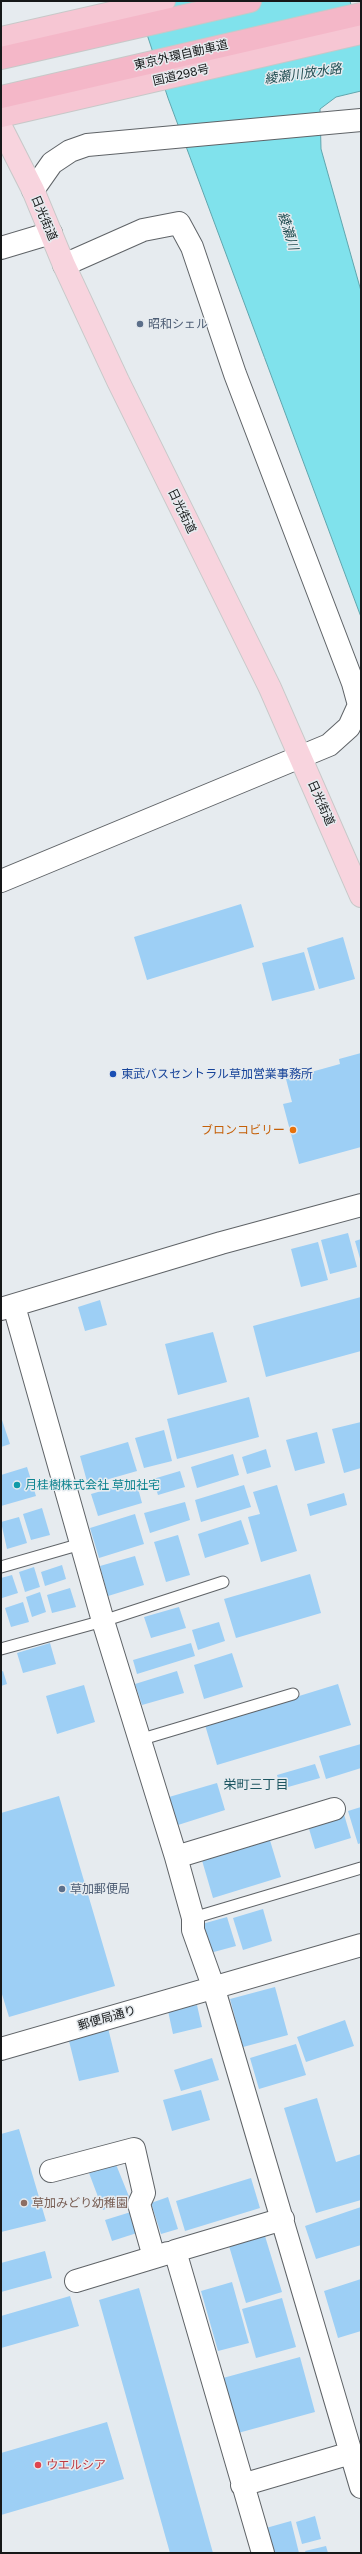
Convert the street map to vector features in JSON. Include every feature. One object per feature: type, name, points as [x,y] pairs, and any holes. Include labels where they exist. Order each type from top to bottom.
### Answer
[{"type":"highway","points":[[1,38],[164,1]]},
{"type":"highway","points":[[1,58],[250,1]]},
{"type":"highway","name":"東京外環自動車道","points":[[1,97],[361,14]]},
{"type":"highway","name":"国道298号","points":[[1,116],[361,33]]},
{"type":"main road","name":"日光街道","points":[[1,127],[33,190],[64,265],[118,381],[270,688],[361,896]]},
{"type":"street","points":[[33,190],[52,163],[70,151],[87,146],[127,140],[361,120]]},
{"type":"street","points":[[1,882],[300,755],[329,745],[348,726],[359,705],[353,683],[235,374],[192,247],[179,223],[143,230],[64,265]]},
{"type":"street","points":[[1,248],[51,233]]},
{"type":"street","points":[[361,1205],[221,1243],[7,1307],[176,1857],[193,1918],[193,1930],[213,1986],[361,2487]]},
{"type":"street","points":[[176,1857],[334,1809]]},
{"type":"street","name":"郵便局通り","points":[[1,2049],[213,1986],[361,1945]]},
{"type":"street","points":[[50,2171],[134,2149],[144,2193],[140,2204],[154,2257]]},
{"type":"street","points":[[76,2281],[175,2250],[283,2219]]},
{"type":"street","points":[[175,2250],[242,2486],[263,2553]]},
{"type":"street","points":[[242,2486],[351,2452]]},
{"type":"lane","points":[[1,1567],[81,1544]]},
{"type":"lane","points":[[1,1649],[103,1621],[223,1582]]},
{"type":"lane","points":[[139,1740],[293,1694]]},
{"type":"lane","points":[[193,1918],[361,1868]]},
{"type":"water","points":[[136,1],[350,1],[361,43],[361,91],[336,97],[320,109],[321,149],[361,291],[361,617],[168,98]]},
{"type":"building","points":[[241,904],[254,947],[147,980],[134,937]]},
{"type":"building","points":[[343,937],[355,979],[319,989],[307,948]]},
{"type":"building","points":[[304,952],[315,990],[272,1001],[262,963]]},
{"type":"building","points":[[361,1053],[361,1147],[299,1164],[283,1104],[292,1102],[286,1079],[340,1064],[339,1059]]},
{"type":"building","points":[[348,1233],[357,1267],[330,1274],[321,1240]]},
{"type":"building","points":[[361,1239],[361,1262],[355,1241]]},
{"type":"building","points":[[318,1242],[328,1280],[301,1287],[291,1249]]},
{"type":"building","points":[[361,1297],[361,1351],[266,1377],[253,1326]]},
{"type":"building","points":[[100,1300],[107,1325],[85,1331],[78,1307]]},
{"type":"building","points":[[213,1332],[227,1382],[178,1395],[165,1344]]},
{"type":"building","points":[[249,1397],[259,1437],[177,1459],[167,1419]]},
{"type":"building","points":[[1,1417],[10,1444],[1,1447]]},
{"type":"building","points":[[361,1422],[361,1468],[344,1473],[332,1429]]},
{"type":"building","points":[[164,1430],[172,1461],[144,1468],[135,1438]]},
{"type":"building","points":[[317,1432],[325,1463],[295,1471],[286,1440]]},
{"type":"building","points":[[128,1442],[137,1471],[88,1485],[80,1456]]},
{"type":"building","points":[[266,1449],[271,1467],[247,1474],[242,1457]]},
{"type":"building","points":[[233,1454],[239,1475],[197,1488],[191,1467]]},
{"type":"building","name":"月桂樹株式会社 草加社宅","points":[[27,1467],[36,1496],[1,1506],[1,1475]]},
{"type":"building","points":[[180,1471],[185,1487],[158,1495],[153,1479]]},
{"type":"building","points":[[136,1481],[142,1503],[98,1516],[91,1494]]},
{"type":"building","points":[[244,1485],[251,1507],[201,1522],[195,1500]]},
{"type":"building","points":[[277,1485],[297,1551],[261,1562],[248,1517],[260,1514],[253,1492]]},
{"type":"building","points":[[344,1493],[347,1505],[310,1516],[307,1504]]},
{"type":"building","points":[[185,1502],[190,1520],[150,1533],[144,1513]]},
{"type":"building","points":[[42,1508],[50,1535],[31,1540],[23,1514]]},
{"type":"building","points":[[135,1514],[144,1544],[99,1558],[90,1528]]},
{"type":"building","points":[[19,1517],[27,1543],[7,1549],[1,1522]]},
{"type":"building","points":[[241,1520],[249,1544],[205,1558],[198,1534]]},
{"type":"building","points":[[178,1535],[190,1575],[166,1582],[154,1542]]},
{"type":"building","points":[[135,1556],[144,1585],[108,1596],[100,1566]]},
{"type":"building","points":[[62,1565],[66,1579],[45,1586],[41,1572]]},
{"type":"building","points":[[34,1567],[40,1587],[25,1592],[19,1572]]},
{"type":"building","points":[[310,1574],[321,1613],[236,1638],[224,1599]]},
{"type":"building","points":[[12,1575],[18,1593],[2,1598],[1,1578]]},
{"type":"building","points":[[70,1588],[76,1607],[52,1613],[47,1595]]},
{"type":"building","points":[[40,1592],[46,1612],[32,1617],[26,1597]]},
{"type":"building","points":[[23,1602],[29,1622],[11,1627],[5,1608]]},
{"type":"building","points":[[179,1607],[186,1628],[151,1638],[144,1617]]},
{"type":"building","points":[[219,1622],[225,1641],[198,1650],[192,1630]]},
{"type":"building","points":[[50,1643],[56,1664],[23,1673],[17,1653]]},
{"type":"building","points":[[191,1643],[195,1656],[137,1674],[133,1660]]},
{"type":"building","points":[[232,1653],[243,1687],[204,1699],[194,1665]]},
{"type":"building","points":[[3,1671],[7,1684],[1,1686],[1,1672]]},
{"type":"building","points":[[177,1671],[184,1693],[142,1705],[135,1684]]},
{"type":"building","points":[[338,1684],[351,1725],[217,1765],[205,1725]]},
{"type":"building","points":[[84,1685],[95,1722],[57,1734],[46,1696]]},
{"type":"building","points":[[361,1744],[361,1768],[326,1779],[319,1756]]},
{"type":"building","points":[[315,1764],[320,1778],[281,1789],[277,1775]]},
{"type":"building","points":[[217,1783],[225,1810],[178,1825],[169,1797]]},
{"type":"building","points":[[59,1796],[115,1986],[9,2017],[1,1991],[1,1813]]},
{"type":"building","points":[[361,1807],[361,1843],[358,1844],[348,1811]]},
{"type":"building","points":[[343,1811],[351,1838],[315,1849],[307,1822]]},
{"type":"building","points":[[269,1837],[281,1877],[213,1898],[201,1857]]},
{"type":"building","points":[[263,1909],[272,1941],[243,1950],[233,1918]]},
{"type":"building","points":[[227,1917],[236,1946],[210,1953],[202,1924]]},
{"type":"building","points":[[275,1987],[288,2035],[243,2047],[230,1999]]},
{"type":"building","points":[[197,2005],[202,2027],[173,2034],[168,2011]]},
{"type":"building","points":[[345,2020],[354,2046],[306,2062],[297,2037]]},
{"type":"building","points":[[108,2028],[119,2072],[79,2081],[68,2037]]},
{"type":"building","points":[[296,2044],[306,2075],[259,2089],[250,2058]]},
{"type":"building","points":[[212,2058],[219,2080],[181,2091],[174,2070]]},
{"type":"building","points":[[201,2090],[210,2120],[172,2131],[163,2100]]},
{"type":"building","points":[[317,2098],[336,2162],[361,2154],[361,2200],[316,2213],[284,2108]]},
{"type":"building","points":[[19,2129],[46,2221],[1,2232],[1,2134]]},
{"type":"building","points":[[115,2162],[130,2199],[103,2210],[89,2173]]},
{"type":"building","points":[[251,2178],[260,2208],[185,2231],[176,2201]]},
{"type":"building","points":[[168,2197],[178,2229],[161,2234],[151,2203]]},
{"type":"building","points":[[361,2207],[361,2245],[316,2259],[305,2226]]},
{"type":"building","points":[[134,2211],[140,2232],[112,2241],[105,2220]]},
{"type":"building","points":[[265,2236],[282,2292],[246,2303],[229,2246]]},
{"type":"building","points":[[45,2251],[52,2278],[1,2292],[1,2263]]},
{"type":"building","points":[[361,2279],[361,2331],[338,2338],[324,2291]]},
{"type":"building","points":[[232,2282],[249,2343],[218,2351],[201,2291]]},
{"type":"building","points":[[139,2288],[213,2553],[170,2553],[99,2300]]},
{"type":"building","points":[[70,2296],[79,2326],[1,2348],[1,2316]]},
{"type":"building","points":[[282,2298],[296,2347],[256,2358],[242,2309]]},
{"type":"building","points":[[300,2357],[315,2412],[238,2433],[223,2378]]},
{"type":"building","points":[[107,2422],[124,2479],[1,2515],[1,2453]]},
{"type":"building","points":[[315,2516],[321,2539],[302,2544],[296,2522]]},
{"type":"building","points":[[291,2521],[299,2553],[273,2553],[266,2528]]},
{"type":"building","points":[[326,2546],[328,2553],[306,2553],[305,2551]]},
{"type":"place","name":"昭和シェル","points":[[140,324]]},
{"type":"place","name":"東武バスセントラル草加営業事務所","points":[[113,1074]]},
{"type":"place","name":"ブロンコビリー","points":[[293,1130]]},
{"type":"place","name":"月桂樹株式会社 草加社宅","points":[[17,1485]]},
{"type":"place","name":"草加郵便局","points":[[62,1889]]},
{"type":"place","name":"草加みどり幼稚園","points":[[24,2203]]},
{"type":"place","name":"ウエルシア","points":[[38,2465]]},
{"type":"district","name":"栄町三丁目","points":[[256,1785]]},
{"type":"water label","name":"綾瀬川放水路","points":[[303,74]]},
{"type":"water label","name":"綾瀬川","points":[[288,231]]}]
